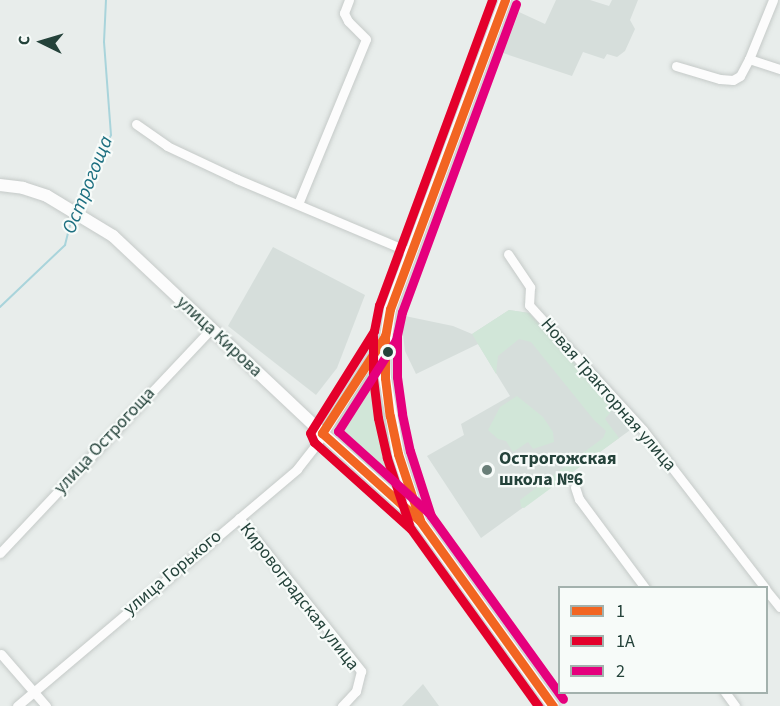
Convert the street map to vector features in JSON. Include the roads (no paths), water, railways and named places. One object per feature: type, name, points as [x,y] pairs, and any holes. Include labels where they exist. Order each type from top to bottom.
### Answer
[{"type":"main road","points":[[505,0],[390,309],[385,336],[385,378],[398,454],[420,520],[553,706]]},
{"type":"main road","name":"улица Кирова","points":[[0,185],[34,191],[92,221],[133,254],[210,330],[420,520]]},
{"type":"street","points":[[298,204],[366,39],[348,21],[344,13],[349,0]]},
{"type":"street","points":[[676,66],[733,80],[740,76],[773,0]]},
{"type":"street","points":[[749,59],[780,69]]},
{"type":"street","points":[[136,124],[167,146],[410,252]]},
{"type":"street","name":"Новая Тракторная улица","points":[[508,254],[530,287],[529,305],[644,430],[764,586]]},
{"type":"street","name":"улица Острогоща","points":[[0,553],[210,330]]},
{"type":"street","name":"улица Горького","points":[[17,706],[297,469],[385,336]]},
{"type":"street","points":[[575,487],[579,499],[644,586]]},
{"type":"street","name":"Кировоградская улица","points":[[239,518],[361,671],[356,691],[342,706]]},
{"type":"street","name":"Новая Тракторная улица","points":[[768,592],[780,607]]},
{"type":"street","points":[[1,654],[46,706]]},
{"type":"street","points":[[726,694],[735,706]]},
{"type":"waterway","name":"Острогоща","points":[[75,208],[111,135],[104,42],[106,0]]},
{"type":"waterway","name":"Острогоща","points":[[0,307],[65,245],[72,216]]},
{"type":"place","name":"Острогожская школа №6","points":[[487,470]]}]
